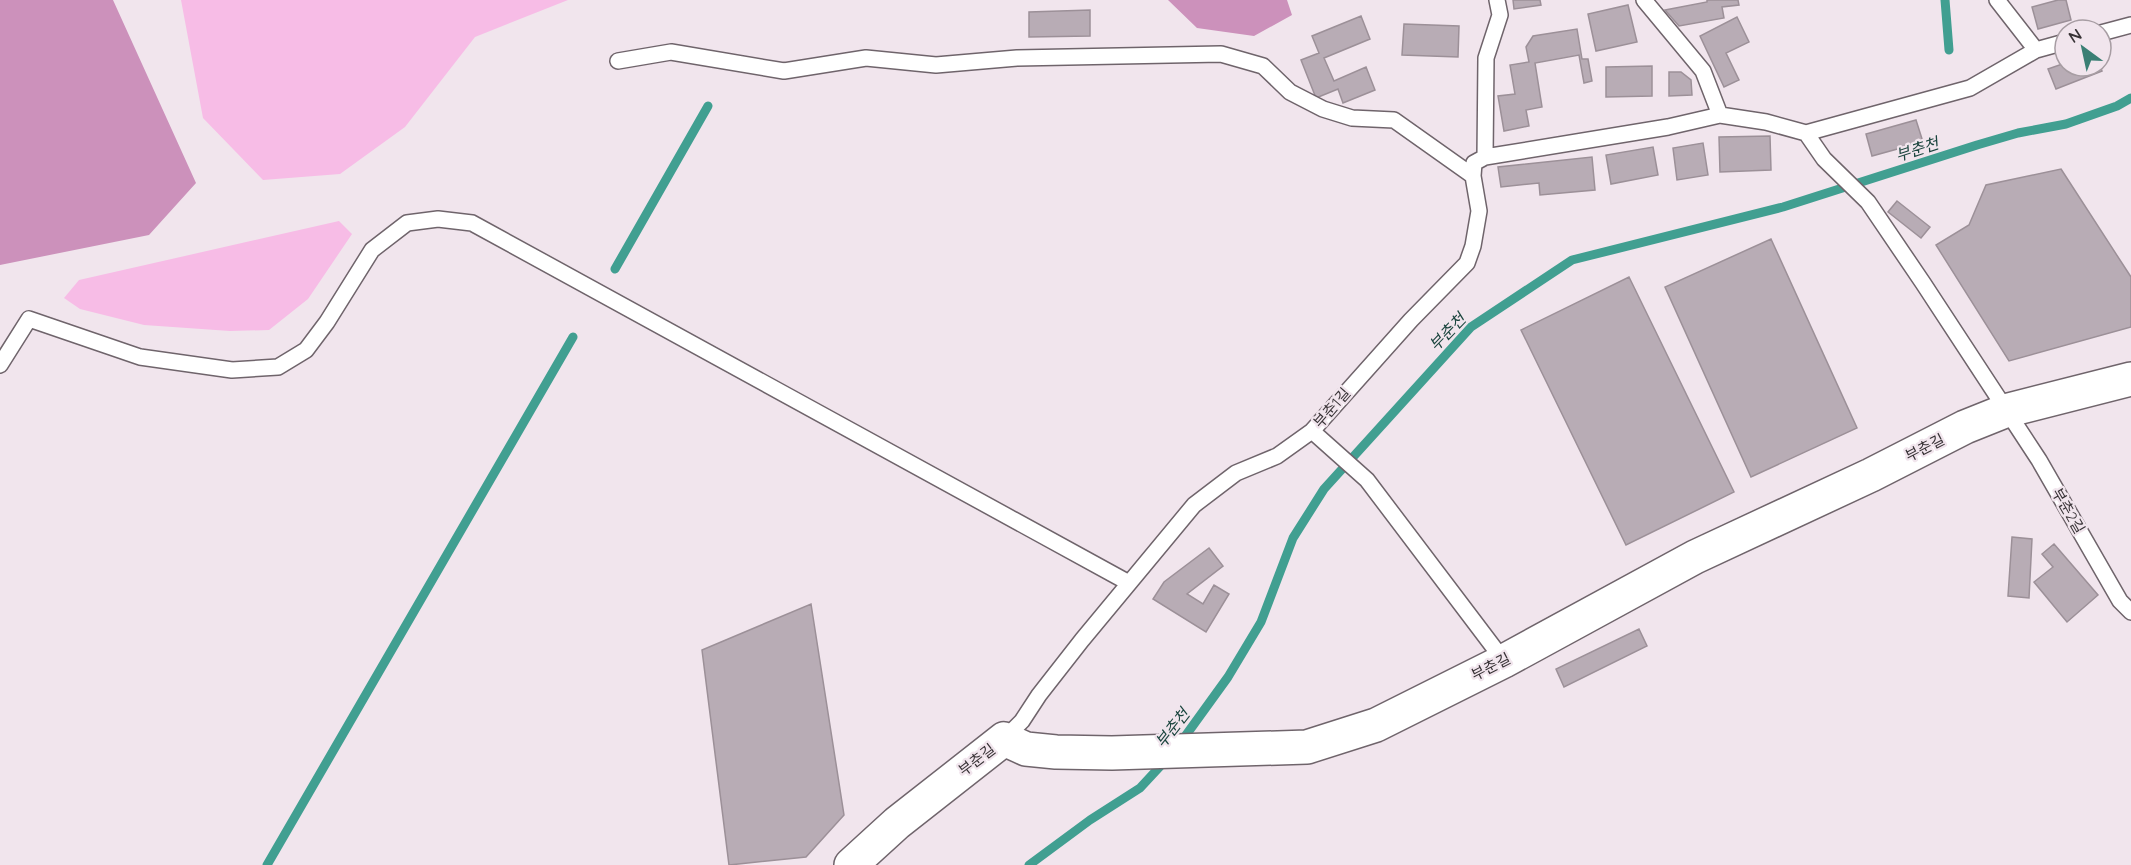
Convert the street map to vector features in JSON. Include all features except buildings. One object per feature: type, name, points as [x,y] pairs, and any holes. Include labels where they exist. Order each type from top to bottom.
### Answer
[{"type":"street","name":"부춘길","points":[[851,865],[897,823],[1004,739],[1026,749],[1056,752],[1112,753],[1307,747],[1376,725],[1504,661],[1695,557],[1871,475],[1965,427],[2005,411],[2131,379]]},
{"type":"lane","points":[[1485,157],[1486,58],[1500,15],[1497,0]]},
{"type":"lane","points":[[1644,0],[1703,71],[1720,115]]},
{"type":"lane","points":[[1997,0],[2036,50]]},
{"type":"lane","points":[[2113,30],[2131,25]]},
{"type":"lane","points":[[1473,176],[1474,163],[1485,157],[1658,129],[1720,115],[1766,122],[1806,133],[1970,88],[2036,50],[2053,45]]},
{"type":"lane","points":[[618,61],[671,52],[784,71],[866,58],[936,65],[1017,58],[1221,54],[1263,66],[1290,92],[1323,109],[1352,118],[1394,120],[1473,176]]},
{"type":"lane","name":"부춘2길","points":[[1806,133],[1824,159],[1868,202],[1923,283],[2039,460],[2120,601],[2131,612]]},
{"type":"lane","name":"부춘1길","points":[[1004,739],[1022,721],[1039,695],[1194,505],[1236,473],[1277,456],[1312,431],[1411,320],[1467,263],[1473,246],[1479,211],[1473,176]]},
{"type":"lane","points":[[0,365],[29,319],[140,357],[232,370],[278,367],[306,350],[327,322],[372,250],[407,223],[438,219],[472,223],[1129,583]]},
{"type":"lane","points":[[1312,431],[1367,480],[1504,661]]},
{"type":"shaded area","points":[[0,0],[113,0],[196,183],[149,235],[0,265]]},
{"type":"shaded area","points":[[181,0],[568,0],[475,37],[405,127],[340,174],[263,180],[203,118]]},
{"type":"shaded area","points":[[1168,0],[1287,0],[1292,15],[1254,36],[1197,28]]},
{"type":"shaded area","points":[[339,221],[352,234],[308,299],[269,330],[230,331],[144,325],[80,309],[64,298],[79,280]]},
{"type":"waterway","points":[[1945,0],[1949,50]]},
{"type":"waterway","name":"부춘천","points":[[1181,742],[1228,677],[1261,622],[1293,538],[1324,489],[1471,327],[1572,260],[1783,207],[1977,145],[2018,133],[2066,124],[2117,106],[2131,98]]},
{"type":"waterway","points":[[615,269],[708,106]]},
{"type":"waterway","points":[[267,865],[573,337]]},
{"type":"waterway","name":"부춘천","points":[[1029,865],[1090,820],[1140,788],[1166,760]]}]
